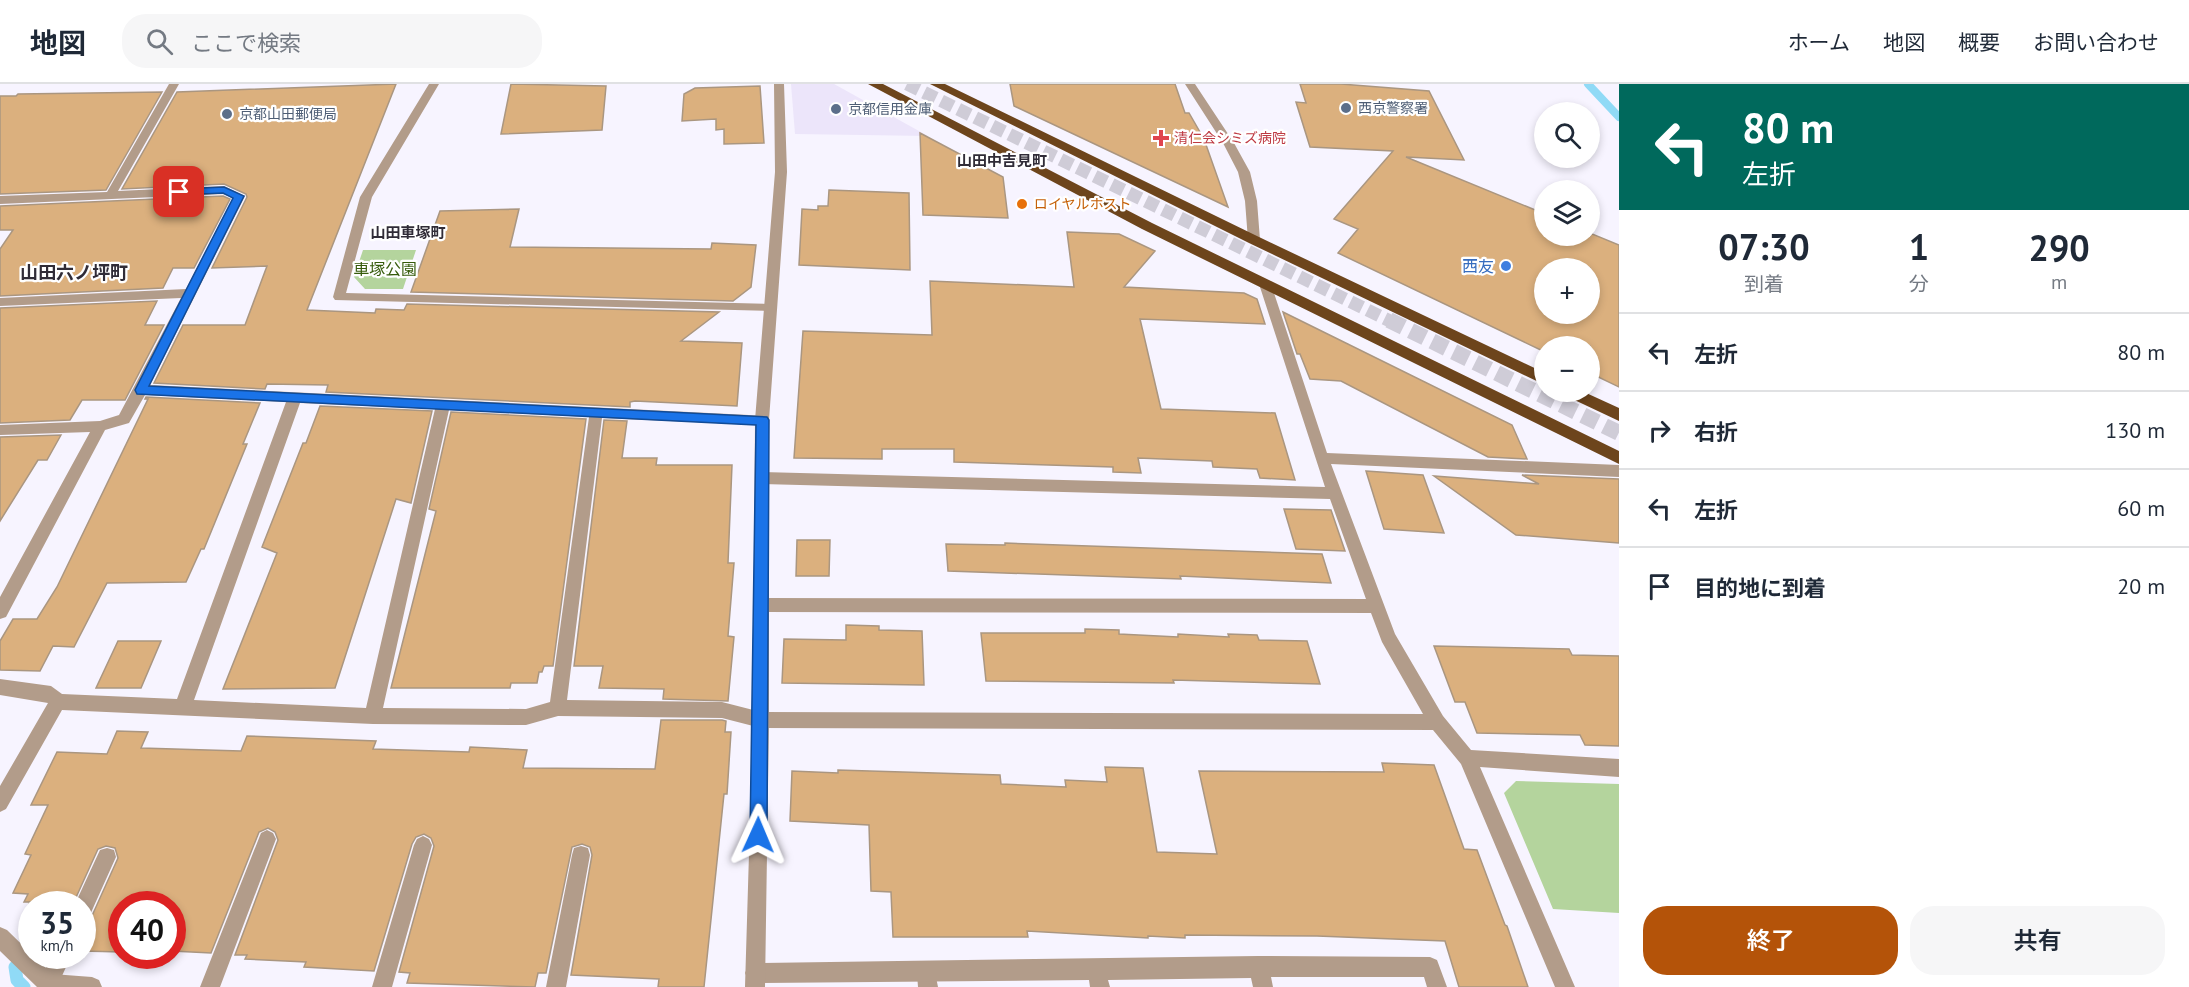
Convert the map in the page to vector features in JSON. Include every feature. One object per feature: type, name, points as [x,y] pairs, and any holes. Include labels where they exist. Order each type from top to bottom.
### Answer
[{"type":"highway","points":[[874,84],[1265,284],[1619,458]]},
{"type":"highway","points":[[938,84],[1254,240],[1534,374]]},
{"type":"highway","points":[[1592,402],[1619,415]]},
{"type":"street","points":[[111,194],[174,84]]},
{"type":"street","points":[[434,84],[366,197],[339,297],[771,308]]},
{"type":"street","points":[[779,84],[781,172],[762,420],[761,720],[755,980],[1098,979],[1258,966],[1430,967],[1437,987]]},
{"type":"street","points":[[1190,84],[1202,107],[1240,163],[1254,218],[1254,240]]},
{"type":"street","points":[[0,200],[224,190],[239,196],[141,390],[124,419],[100,426],[0,430]]},
{"type":"street","points":[[1265,284],[1322,459],[1388,637],[1437,722],[1467,758],[1565,987]]},
{"type":"street","points":[[0,302],[191,293]]},
{"type":"street","points":[[141,390],[762,420]]},
{"type":"street","points":[[183,707],[295,397]]},
{"type":"street","points":[[373,716],[444,405]]},
{"type":"street","points":[[558,708],[596,412]]},
{"type":"street","points":[[0,612],[100,426]]},
{"type":"street","points":[[1322,459],[1619,471]]},
{"type":"street","points":[[762,478],[1336,494]]},
{"type":"street","points":[[761,605],[1376,606]]},
{"type":"street","points":[[0,687],[51,694],[58,702],[373,716],[526,717],[558,708],[722,710],[761,720],[1437,722]]},
{"type":"street","points":[[0,803],[58,702]]},
{"type":"street","points":[[1467,758],[1619,768]]},
{"type":"street","points":[[210,987],[267,839]]},
{"type":"street","points":[[382,987],[423,845]]},
{"type":"street","points":[[556,987],[581,855]]},
{"type":"street","points":[[91,891],[107,857]]},
{"type":"street","points":[[0,937],[48,984],[92,987]]},
{"type":"street","points":[[1258,966],[1263,987]]},
{"type":"street","points":[[48,984],[56,969]]},
{"type":"shaded area","name":"京都信用金庫","points":[[791,84],[834,84],[928,136],[795,134]]},
{"type":"green space","name":"車塚公園","points":[[363,250],[416,250],[403,289],[365,289],[354,277]]},
{"type":"green space","points":[[1516,781],[1619,784],[1619,913],[1553,909],[1504,793]]},
{"type":"building","points":[[396,84],[307,310],[375,313],[376,309],[404,310],[407,304],[719,312],[681,341],[742,343],[737,406],[635,401],[630,402],[630,407],[326,392],[328,385],[267,384],[265,389],[154,383],[183,325],[245,325],[267,266],[212,268],[247,197],[246,194],[224,184],[122,189],[177,92]]},
{"type":"building","points":[[511,84],[606,86],[602,130],[501,134]]},
{"type":"building","points":[[1010,84],[1175,84],[1185,113],[1189,113],[1204,139],[1228,207],[1014,106]]},
{"type":"building","points":[[1300,84],[1341,84],[1429,91],[1464,160],[1406,157],[1534,209],[1534,246],[1600,246],[1600,237],[1619,245],[1619,387],[1600,378],[1600,336],[1534,336],[1534,347],[1338,253],[1358,229],[1334,219],[1393,151],[1310,147],[1296,102],[1306,103]]},
{"type":"building","points":[[760,86],[764,143],[724,144],[724,129],[716,130],[716,119],[682,121],[684,94],[695,88]]},
{"type":"building","points":[[162,92],[106,190],[0,194],[0,96]]},
{"type":"building","points":[[920,133],[1003,177],[1008,218],[923,215]]},
{"type":"building","points":[[829,190],[909,193],[910,270],[799,265],[802,209],[818,210],[818,206],[828,206]]},
{"type":"building","points":[[223,196],[230,199],[194,268],[173,268],[163,288],[0,296],[0,249],[13,230],[0,230],[0,206]]},
{"type":"building","points":[[519,209],[510,247],[711,249],[712,243],[756,245],[751,287],[733,301],[411,292],[440,211]]},
{"type":"building","points":[[1067,232],[1119,234],[1155,251],[1124,287],[1244,293],[1257,299],[1265,324],[1140,319],[1161,409],[1275,413],[1295,480],[1260,478],[1257,469],[1213,467],[1212,461],[1138,458],[1141,473],[1113,472],[1113,467],[954,462],[954,449],[882,449],[882,459],[794,458],[803,331],[932,335],[930,281],[1074,287]]},
{"type":"building","points":[[157,301],[145,325],[164,325],[125,400],[82,400],[70,420],[0,423],[0,308]]},
{"type":"building","points":[[1283,312],[1512,425],[1527,459],[1488,457],[1341,381],[1310,379],[1300,354],[1297,354]]},
{"type":"building","points":[[146,397],[260,403],[243,444],[247,444],[204,549],[201,549],[186,582],[107,583],[74,647],[53,646],[40,671],[0,670],[0,641],[13,619],[37,619],[57,587],[148,399],[145,399]]},
{"type":"building","points":[[320,406],[432,411],[411,503],[396,499],[335,688],[223,689],[277,553],[262,547]]},
{"type":"building","points":[[451,412],[586,419],[553,666],[544,666],[542,672],[539,672],[537,683],[511,683],[510,688],[391,688],[436,511],[429,509]]},
{"type":"building","points":[[604,420],[627,421],[622,458],[657,458],[656,465],[732,465],[728,563],[734,563],[728,636],[734,637],[728,701],[663,699],[664,689],[599,688],[603,666],[574,666]]},
{"type":"building","points":[[61,435],[47,460],[38,460],[0,521],[0,437]]},
{"type":"building","points":[[1366,471],[1423,475],[1444,533],[1384,529]]},
{"type":"building","points":[[1522,475],[1619,479],[1619,543],[1516,535],[1434,476],[1539,484]]},
{"type":"building","points":[[1284,509],[1331,510],[1345,551],[1296,549]]},
{"type":"building","points":[[797,540],[830,540],[829,576],[796,576]]},
{"type":"building","points":[[1005,543],[1322,554],[1331,583],[1180,576],[1181,579],[948,571],[946,544],[1005,545]]},
{"type":"building","points":[[846,625],[879,626],[879,630],[922,631],[924,685],[782,683],[784,639],[846,640]]},
{"type":"building","points":[[1085,629],[1119,630],[1119,634],[1178,637],[1178,634],[1229,637],[1228,634],[1257,635],[1259,640],[1307,641],[1320,684],[1173,680],[1174,683],[986,681],[981,633],[1085,633]]},
{"type":"building","points":[[118,641],[161,641],[141,688],[96,688]]},
{"type":"building","points":[[1434,646],[1569,649],[1572,655],[1619,656],[1619,746],[1585,745],[1580,735],[1477,733],[1465,702],[1455,702]]},
{"type":"building","points":[[661,720],[726,721],[725,732],[731,732],[727,794],[724,794],[704,987],[658,987],[659,979],[571,975],[592,855],[590,847],[582,844],[572,847],[546,973],[538,973],[535,987],[407,983],[410,973],[399,972],[434,846],[431,838],[424,834],[416,837],[412,844],[374,971],[304,967],[306,962],[245,959],[247,955],[235,955],[278,840],[275,832],[268,828],[259,832],[211,953],[186,952],[186,891],[108,891],[108,952],[96,951],[96,907],[118,858],[115,848],[106,846],[98,849],[79,891],[18,891],[18,893],[13,893],[31,855],[25,854],[48,805],[31,805],[57,752],[107,754],[117,731],[148,732],[141,748],[241,751],[247,736],[376,741],[373,749],[469,752],[470,747],[527,750],[523,768],[655,769]]},
{"type":"building","points":[[1382,763],[1434,765],[1464,849],[1477,850],[1528,987],[1459,987],[1445,941],[1317,936],[1185,935],[1185,938],[1148,936],[1148,938],[1027,931],[1028,937],[893,937],[891,892],[871,891],[869,825],[790,821],[792,771],[838,773],[838,770],[1000,775],[1001,784],[1066,787],[1065,780],[1107,782],[1105,767],[1143,768],[1157,852],[1217,854],[1199,771],[1384,772]]},
{"type":"waterway","points":[[1588,84],[1619,117]]},
{"type":"waterway","points":[[15,967],[17,980],[24,987]]},
{"type":"tunnel","points":[[907,84],[1392,322]]},
{"type":"tunnel","points":[[1389,320],[1619,433]]},
{"type":"place","name":"西京警察署","points":[[1346,108]]},
{"type":"place","name":"京都信用金庫","points":[[836,109]]},
{"type":"place","name":"京都山田郵便局","points":[[227,114]]},
{"type":"place","name":"清仁会シミズ病院","points":[[1161,138]]},
{"type":"place","name":"ロイヤルホスト","points":[[1022,204]]},
{"type":"place","name":"西友","points":[[1506,266]]},
{"type":"district","name":"山田中吉見町","points":[[1002,160]]},
{"type":"district","name":"山田車塚町","points":[[408,232]]},
{"type":"district","name":"山田六ノ坪町","points":[[74,272]]},
{"type":"route","points":[[179,192],[224,190],[239,196],[141,390],[762,420],[761,720],[758,835]]}]
